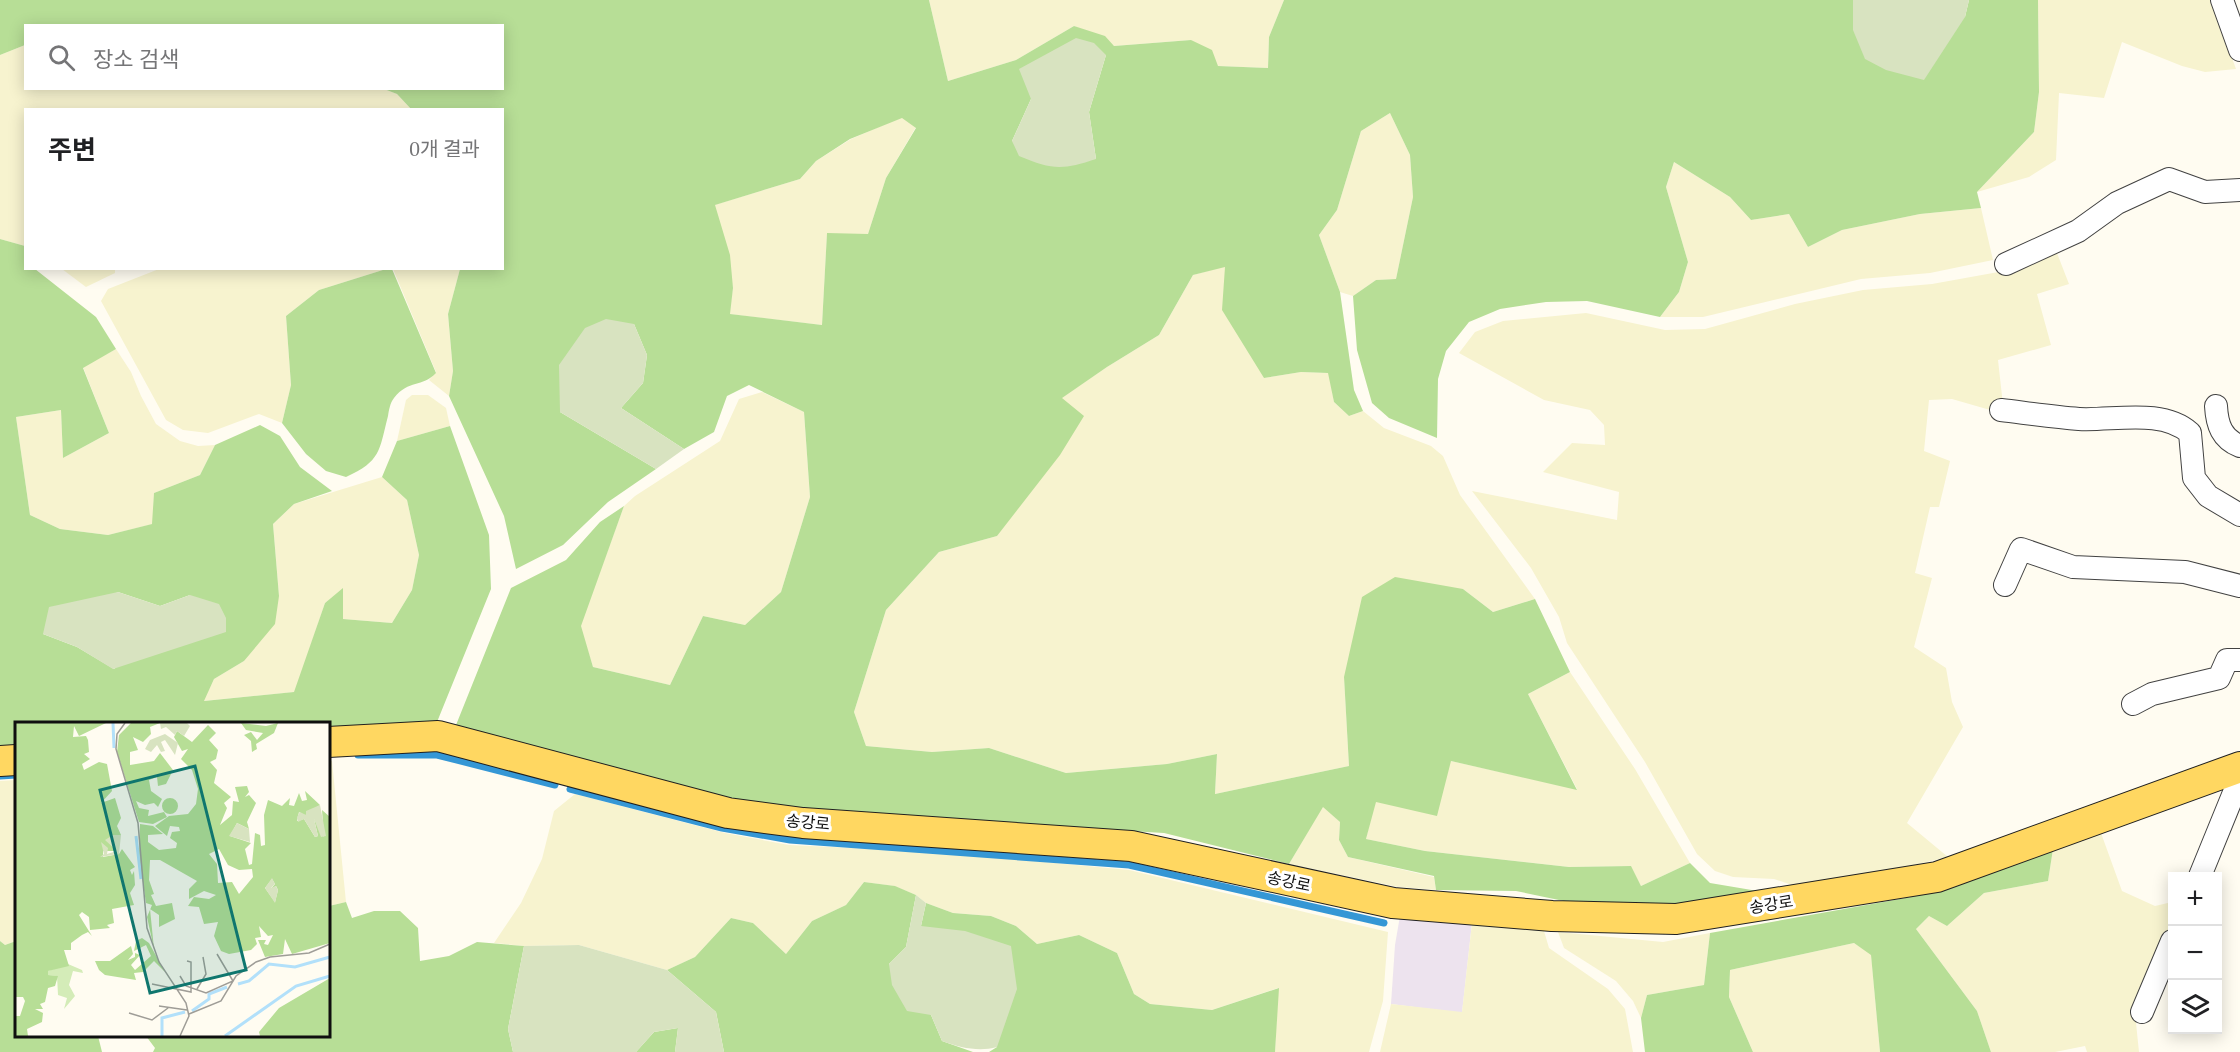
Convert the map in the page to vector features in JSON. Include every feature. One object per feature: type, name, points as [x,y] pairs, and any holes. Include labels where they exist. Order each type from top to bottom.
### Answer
[{"type":"main road","name":"송강로","points":[[330,742],[438,736],[728,813],[803,823],[1131,846],[1393,903],[1552,916],[1676,919],[1937,877],[2240,767]]},
{"type":"main road","points":[[0,761],[15,760]]},
{"type":"street","points":[[2222,0],[2240,50]]},
{"type":"street","points":[[2006,264],[2078,231],[2116,203],[2169,179],[2205,192],[2240,190]]},
{"type":"street","points":[[2216,406],[2217,425],[2230,442],[2240,446]]},
{"type":"street","points":[[2001,410],[2079,419],[2155,419],[2182,426],[2190,433],[2194,478],[2208,496],[2240,515]]},
{"type":"street","points":[[2006,585],[2021,549],[2073,567],[2185,572],[2240,586]]},
{"type":"street","points":[[2133,704],[2152,694],[2219,678],[2227,660],[2240,660]]},
{"type":"street","points":[[2202,872],[2240,778]]},
{"type":"street","points":[[2142,1012],[2168,950]]},
{"type":"shaded area","points":[[929,0],[1284,0],[1269,37],[1268,68],[1218,66],[1191,40],[1114,46],[1074,26],[1016,60],[948,81]]},
{"type":"shaded area","points":[[2038,0],[2211,0],[2236,69],[2205,72],[2182,66],[2122,42],[2104,98],[2059,93],[2056,160],[2029,177],[1977,192],[2034,132],[2039,92]]},
{"type":"shaded area","points":[[24,45],[24,90],[387,90],[397,94],[410,108],[24,108],[24,246],[0,239],[0,55]]},
{"type":"shaded area","points":[[1390,113],[1410,155],[1413,197],[1396,279],[1376,280],[1353,296],[1340,292],[1319,235],[1337,210],[1361,131]]},
{"type":"shaded area","points":[[902,117],[916,127],[886,178],[868,234],[827,234],[822,325],[729,314],[733,288],[714,205],[800,179],[816,161],[851,139]]},
{"type":"shaded area","points":[[1674,162],[1730,197],[1751,220],[1789,214],[1808,247],[1842,230],[1920,214],[1981,208],[1993,260],[1930,273],[1861,279],[1703,317],[1660,317],[1679,292],[1688,262],[1666,187]]},
{"type":"shaded area","points":[[2055,248],[2069,284],[2037,294],[2051,345],[1998,360],[2004,414],[1952,399],[1929,400],[1924,451],[1950,461],[1939,507],[1930,507],[1915,573],[1932,578],[1914,647],[1946,668],[1952,702],[1963,727],[1907,823],[1948,857],[1807,890],[1774,879],[1733,877],[1715,871],[1697,854],[1645,762],[1567,643],[1559,617],[1531,568],[1472,491],[1617,520],[1619,492],[1543,472],[1572,443],[1605,445],[1604,425],[1590,410],[1544,400],[1459,353],[1475,332],[1503,321],[1586,313],[1665,330],[1705,329],[1795,304],[1863,290],[1932,284],[2004,271]]},
{"type":"shaded area","points":[[1225,266],[1264,378],[1301,372],[1329,373],[1334,402],[1349,416],[1363,411],[1384,428],[1431,446],[1443,456],[1460,495],[1535,599],[1493,612],[1463,589],[1344,677],[1349,766],[1215,794],[1217,754],[1167,764],[1066,773],[989,748],[932,752],[866,746],[854,712],[886,610],[939,552],[997,536],[1061,398],[1159,335],[1193,275]]},
{"type":"shaded area","points":[[63,270],[115,270],[115,273],[86,287]]},
{"type":"shaded area","points":[[156,270],[383,270],[319,290],[286,316],[291,385],[282,423],[259,414],[208,433],[183,430],[166,420],[101,301],[108,289]]},
{"type":"shaded area","points":[[393,270],[460,270],[448,314],[453,371],[449,396],[429,380],[436,372]]},
{"type":"shaded area","points":[[116,349],[131,372],[156,424],[180,441],[198,446],[215,445],[200,475],[154,493],[153,524],[108,535],[60,529],[30,515],[16,417],[61,410],[63,458],[109,433],[83,367]]},
{"type":"shaded area","points":[[762,392],[804,412],[810,497],[781,592],[745,625],[703,616],[670,685],[593,667],[580,626],[624,506],[635,496],[720,441],[739,399]]},
{"type":"shaded area","points":[[412,395],[428,395],[446,408],[450,426],[397,441],[406,400]]},
{"type":"shaded area","points":[[382,477],[407,500],[419,555],[412,590],[392,623],[343,619],[343,589],[325,603],[295,692],[203,701],[214,679],[244,661],[279,596],[273,524],[294,504]]},
{"type":"shaded area","points":[[1570,672],[1635,769],[1690,863],[1641,886],[1630,866],[1569,867],[1425,851],[1366,839],[1375,802],[1451,761],[1577,789],[1528,694]]},
{"type":"shaded area","points":[[330,761],[332,761],[346,902],[330,906]]},
{"type":"shaded area","points":[[15,780],[15,941],[5,945],[0,941],[0,781]]},
{"type":"shaded area","points":[[575,794],[725,833],[789,845],[938,852],[1129,870],[1388,932],[1383,1001],[1369,1052],[1275,1052],[1278,988],[1212,1010],[1150,1004],[1134,994],[1117,953],[1079,935],[1037,944],[1016,926],[991,916],[953,913],[926,903],[916,895],[894,886],[864,882],[846,905],[812,921],[786,954],[753,923],[731,918],[695,957],[667,970],[579,945],[524,946],[494,943],[521,903],[542,859],[554,811]]},
{"type":"shaded area","points":[[1323,806],[1340,822],[1339,840],[1348,857],[1434,877],[1436,890],[1398,887],[1289,864]]},
{"type":"shaded area","points":[[2101,833],[2122,891],[2155,906],[2168,903],[2168,937],[2135,1013],[2139,1052],[2087,1052],[2085,1046],[2055,1052],[1991,1052],[1977,1011],[1916,929],[1929,916],[1947,926],[1984,893],[2048,881],[2053,849]]},
{"type":"shaded area","points":[[1400,916],[1472,923],[1462,1013],[1391,1004],[1395,945]]},
{"type":"shaded area","points":[[1472,923],[1544,931],[1549,948],[1608,989],[1625,1009],[1633,1052],[1380,1052],[1391,1004],[1462,1012]]},
{"type":"shaded area","points":[[1558,932],[1663,942],[1710,933],[1704,985],[1647,995],[1641,1018],[1633,1001],[1616,981],[1564,948]]},
{"type":"shaded area","points":[[1854,943],[1871,954],[1880,1052],[1753,1052],[1729,997],[1730,970]]},
{"type":"green space","points":[[0,0],[929,0],[948,81],[1016,60],[1074,26],[1105,36],[1114,46],[1191,40],[1212,50],[1218,66],[1268,68],[1269,37],[1284,0],[1853,0],[1853,30],[1965,17],[1969,0],[2038,0],[2039,92],[2034,132],[1977,192],[1981,208],[1920,214],[1842,230],[1808,247],[1789,214],[1751,220],[1730,197],[1674,162],[1666,187],[1688,262],[1679,292],[1660,317],[1587,301],[1546,302],[1500,309],[1469,322],[1446,351],[1438,379],[1437,438],[1389,418],[1372,403],[1357,350],[1353,296],[1376,280],[1396,279],[1413,197],[1410,155],[1390,113],[1361,131],[1337,210],[1319,235],[1340,292],[1354,390],[1363,411],[1349,416],[1334,402],[1328,373],[1301,372],[1264,378],[1222,310],[1225,267],[1193,275],[1159,335],[1062,398],[1084,416],[1060,455],[997,536],[939,552],[886,610],[854,712],[866,746],[932,752],[989,748],[1066,773],[1167,764],[1217,754],[1215,794],[1349,766],[1344,677],[1362,597],[1395,577],[1463,589],[1493,612],[1535,599],[1570,672],[1528,694],[1577,790],[1451,761],[1437,816],[1376,802],[1366,839],[1425,851],[1569,867],[1631,866],[1641,886],[1690,863],[1710,883],[1787,896],[1684,908],[1583,905],[1516,891],[1436,890],[1434,876],[1348,857],[1339,840],[1340,822],[1323,807],[1289,864],[1164,833],[793,811],[687,790],[456,725],[511,588],[566,560],[600,522],[624,506],[581,626],[593,667],[670,685],[703,616],[745,625],[781,592],[810,497],[804,412],[749,385],[727,396],[714,432],[684,449],[621,408],[643,383],[647,355],[634,324],[560,412],[656,469],[608,502],[563,545],[516,569],[504,516],[449,396],[453,371],[448,314],[460,270],[504,270],[504,108],[410,108],[397,94],[387,90],[504,90],[504,24],[24,24],[24,45],[0,55]],"holes":[[[1106,55],[1089,112],[1096,159],[1012,141],[1031,99]],[[902,118],[916,128],[886,178],[868,234],[827,233],[822,325],[730,314],[733,288],[730,255],[715,205],[800,179],[816,161],[850,139]]]},
{"type":"green space","points":[[1853,0],[1969,0],[1965,17],[1924,80],[1886,70],[1865,59],[1853,30]]},
{"type":"green space","points":[[1076,38],[1094,43],[1106,55],[1089,112],[1096,159],[1066,167],[1057,167],[1040,164],[1019,156],[1012,141],[1031,99],[1019,69]]},
{"type":"green space","points":[[0,239],[24,246],[24,270],[36,270],[96,317],[116,349],[83,368],[109,433],[63,458],[61,410],[16,417],[30,515],[60,529],[108,535],[152,524],[154,493],[200,475],[215,445],[260,425],[280,436],[300,467],[332,491],[294,504],[273,524],[279,596],[275,624],[244,661],[214,679],[204,701],[294,692],[325,603],[343,588],[343,619],[392,623],[412,590],[419,555],[407,500],[382,477],[397,441],[450,426],[489,535],[491,589],[437,722],[330,729],[330,722],[15,722],[15,749],[0,750]],"holes":[[[118,592],[160,606],[190,595],[114,669],[77,647],[43,634]]]},
{"type":"green space","points":[[383,270],[392,270],[436,373],[426,381],[405,388],[394,398],[377,454],[366,466],[346,477],[326,471],[306,454],[282,423],[291,385],[286,316],[319,290]]},
{"type":"green space","points":[[606,319],[634,324],[647,355],[643,383],[621,408],[684,449],[656,469],[560,412],[559,365],[585,328]]},
{"type":"green space","points":[[118,592],[160,606],[190,595],[219,604],[226,618],[226,632],[113,669],[77,647],[43,634],[49,607]]},
{"type":"green space","points":[[2053,849],[2048,881],[1984,893],[1947,926],[1929,916],[1916,929],[1977,1011],[1991,1052],[1880,1052],[1871,955],[1854,943],[1730,970],[1729,997],[1753,1052],[1645,1052],[1641,1018],[1647,995],[1704,985],[1710,933],[1911,897],[1974,880]]},
{"type":"green space","points":[[864,882],[895,886],[916,895],[906,947],[889,964],[931,1015],[942,1041],[973,1052],[724,1052],[716,1012],[667,970],[695,957],[731,918],[753,923],[786,954],[812,921],[846,905]]},
{"type":"green space","points":[[916,895],[926,903],[921,926],[965,931],[1011,946],[1017,989],[997,1047],[970,1048],[942,1041],[931,1015],[907,1011],[892,985],[889,964],[906,947]]},
{"type":"green space","points":[[346,902],[352,918],[374,911],[400,911],[418,928],[420,961],[449,956],[477,942],[524,946],[508,1029],[513,1052],[153,1052],[155,1048],[147,1037],[330,1037],[330,906]]},
{"type":"green space","points":[[926,903],[953,913],[991,916],[1016,926],[1037,944],[1079,935],[1117,953],[1134,994],[1150,1004],[1212,1010],[1279,988],[1275,1052],[989,1052],[997,1047],[921,926]]},
{"type":"green space","points":[[0,941],[5,945],[15,941],[15,1037],[98,1037],[102,1052],[0,1052]]},
{"type":"green space","points":[[579,945],[667,970],[716,1012],[724,1052],[675,1052],[678,1028],[654,1032],[636,1052],[513,1052],[508,1029],[524,946]]},
{"type":"green space","points":[[678,1028],[675,1052],[636,1052],[654,1032]]},
{"type":"waterway","points":[[358,755],[437,755],[555,785]]},
{"type":"waterway","points":[[0,776],[15,775]]},
{"type":"waterway","points":[[570,789],[722,828],[790,840],[1129,865],[1384,923]]}]
